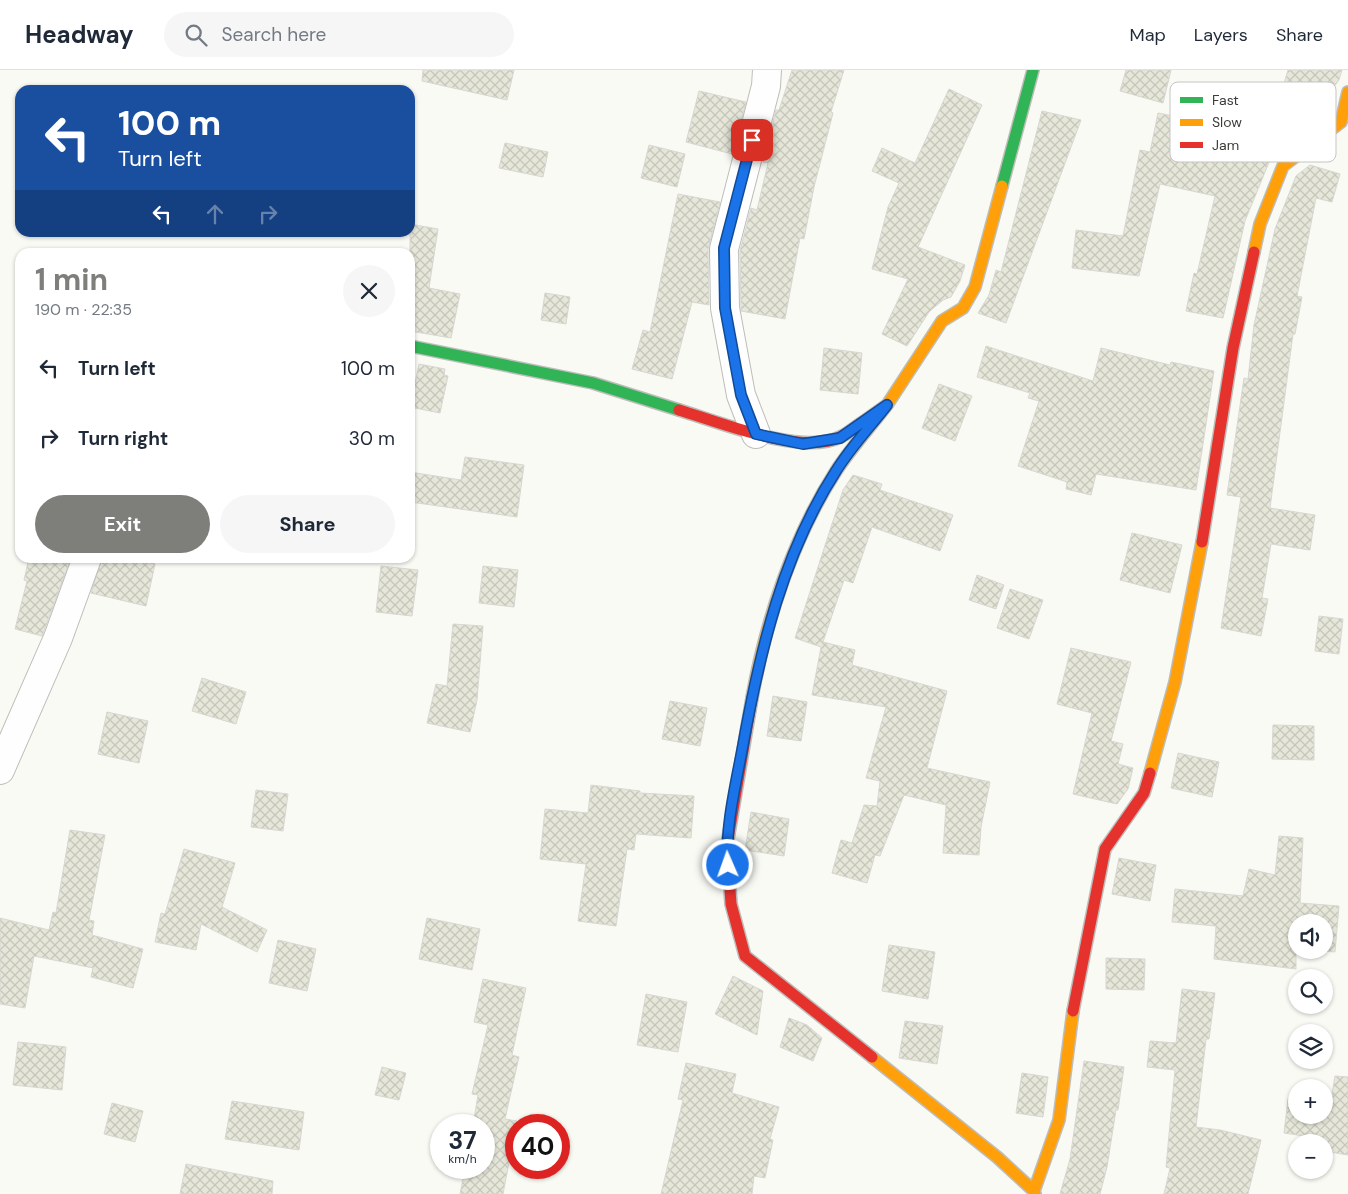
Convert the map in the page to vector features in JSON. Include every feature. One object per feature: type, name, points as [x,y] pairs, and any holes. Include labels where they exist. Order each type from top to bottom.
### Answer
[{"type":"street","points":[[756,434],[741,395],[725,308],[724,248],[766,86],[767,70]]},
{"type":"street","points":[[1033,70],[975,287],[963,308],[942,321],[887,405],[836,471],[801,536],[775,606],[752,695],[736,781],[727,846],[731,904],[745,956],[997,1157],[1035,1193],[1059,1120],[1071,1021],[1105,848],[1144,793],[1175,682],[1209,508],[1233,348],[1260,224],[1282,166],[1287,162]]},
{"type":"street","points":[[1336,126],[1341,122],[1348,92]]},
{"type":"street","points":[[415,347],[593,383],[756,434],[803,444],[840,438],[887,405]]},
{"type":"street","points":[[0,770],[58,638],[85,563]]},
{"type":"building","points":[[423,70],[514,70],[507,100],[422,81]]},
{"type":"building","points":[[792,70],[844,70],[831,112],[833,113],[814,187],[804,239],[800,238],[785,319],[741,311],[740,251],[751,208],[757,210],[768,163],[763,162],[776,110],[779,110]]},
{"type":"building","points":[[1126,70],[1171,70],[1163,103],[1120,91]]},
{"type":"building","points":[[1288,70],[1342,70],[1336,84],[1336,82],[1284,82]]},
{"type":"building","points":[[949,89],[982,105],[918,247],[965,265],[960,281],[951,297],[943,300],[929,312],[907,346],[882,334],[908,279],[872,269],[888,207],[899,183],[872,171],[882,148],[915,163]]},
{"type":"building","points":[[699,91],[746,102],[732,154],[686,142]]},
{"type":"building","points":[[1042,111],[1081,120],[1006,323],[978,313],[989,295],[996,270],[1001,272]]},
{"type":"building","points":[[1158,113],[1170,115],[1170,162],[1269,162],[1245,221],[1223,318],[1186,311],[1194,273],[1197,274],[1215,196],[1160,184],[1139,276],[1072,268],[1076,230],[1123,236],[1140,150],[1150,152]]},
{"type":"building","points":[[505,143],[548,152],[543,177],[499,168]]},
{"type":"building","points":[[649,145],[685,154],[677,187],[641,178]]},
{"type":"building","points":[[1310,165],[1340,174],[1332,202],[1316,198],[1297,296],[1302,297],[1295,334],[1293,334],[1270,508],[1315,515],[1310,550],[1271,544],[1262,598],[1268,599],[1261,636],[1221,628],[1241,497],[1227,495],[1244,378],[1248,379],[1254,325],[1275,229],[1296,176]]},
{"type":"building","points":[[678,194],[720,202],[708,249],[709,305],[692,302],[672,379],[632,369],[643,330],[650,332]]},
{"type":"building","points":[[415,225],[438,229],[429,288],[460,294],[451,338],[415,332],[415,248],[410,248],[410,237],[415,237]]},
{"type":"building","points":[[545,293],[570,297],[566,324],[541,320]]},
{"type":"building","points":[[986,346],[1093,381],[1101,348],[1170,365],[1171,362],[1214,371],[1196,490],[1096,474],[1091,495],[1066,489],[1067,482],[1018,466],[1039,401],[1028,398],[1030,393],[977,377]]},
{"type":"building","points":[[824,348],[862,353],[858,394],[820,390]]},
{"type":"building","points":[[419,364],[445,369],[444,375],[448,376],[440,413],[415,408],[415,383]]},
{"type":"building","points":[[939,384],[972,396],[955,441],[922,428]]},
{"type":"building","points":[[465,457],[524,465],[517,517],[415,503],[415,473],[461,480]]},
{"type":"building","points":[[853,475],[882,484],[880,490],[953,515],[940,551],[872,527],[853,583],[844,580],[823,642],[855,650],[852,665],[947,691],[927,768],[990,782],[981,827],[979,855],[943,853],[946,805],[904,795],[880,856],[875,855],[867,883],[832,873],[841,840],[852,843],[864,805],[877,806],[880,781],[866,778],[886,707],[812,695],[821,647],[795,638],[843,490]]},
{"type":"building","points":[[1132,533],[1182,545],[1170,593],[1120,580]]},
{"type":"building","points":[[28,563],[69,563],[42,636],[15,629],[27,581],[24,580]]},
{"type":"building","points":[[100,563],[155,564],[146,606],[91,593]]},
{"type":"building","points":[[381,566],[418,570],[412,616],[376,612]]},
{"type":"building","points":[[483,566],[518,570],[514,607],[479,603]]},
{"type":"building","points":[[977,575],[1004,585],[996,609],[969,600]]},
{"type":"building","points":[[1010,589],[1043,600],[1029,639],[997,628]]},
{"type":"building","points":[[1319,616],[1343,619],[1339,654],[1315,651]]},
{"type":"building","points":[[453,624],[483,626],[477,700],[470,732],[427,723],[436,684],[447,686]]},
{"type":"building","points":[[1071,648],[1131,662],[1111,741],[1123,744],[1118,764],[1133,768],[1128,789],[1117,804],[1073,794],[1092,713],[1057,704]]},
{"type":"building","points":[[202,678],[246,692],[236,724],[192,711]]},
{"type":"building","points":[[773,696],[807,702],[801,741],[767,736]]},
{"type":"building","points":[[670,701],[707,708],[700,746],[662,739]]},
{"type":"building","points":[[107,712],[148,721],[139,763],[98,754]]},
{"type":"building","points":[[1273,725],[1314,726],[1314,760],[1272,759]]},
{"type":"building","points":[[1178,753],[1219,762],[1212,797],[1171,788]]},
{"type":"building","points":[[591,785],[640,791],[640,793],[694,796],[691,838],[636,834],[634,850],[627,849],[616,926],[578,921],[586,864],[540,859],[545,809],[588,813]]},
{"type":"building","points":[[256,790],[288,794],[283,831],[251,827]]},
{"type":"building","points":[[751,812],[789,819],[784,856],[745,850]]},
{"type":"building","points":[[70,830],[105,835],[89,920],[94,921],[92,935],[143,949],[133,988],[91,977],[93,968],[34,956],[25,1008],[0,1004],[0,918],[49,930],[53,912],[56,913]]},
{"type":"building","points":[[1279,836],[1303,838],[1300,903],[1339,906],[1335,952],[1333,952],[1333,914],[1288,914],[1288,959],[1296,959],[1296,969],[1214,959],[1216,926],[1172,922],[1175,889],[1243,896],[1249,869],[1275,875]]},
{"type":"building","points":[[184,849],[235,863],[222,907],[267,930],[257,952],[201,924],[196,950],[155,942],[161,913],[165,914]]},
{"type":"building","points":[[1119,858],[1156,865],[1150,901],[1112,894]]},
{"type":"building","points":[[427,918],[480,929],[472,970],[419,959]]},
{"type":"building","points":[[278,940],[316,949],[307,991],[269,983]]},
{"type":"building","points":[[889,945],[935,952],[928,999],[882,991]]},
{"type":"building","points":[[1106,958],[1145,959],[1144,990],[1106,989]]},
{"type":"building","points":[[733,976],[763,991],[757,1035],[715,1014]]},
{"type":"building","points":[[483,979],[526,988],[512,1055],[519,1057],[505,1114],[506,1179],[503,1194],[460,1194],[463,1179],[495,1179],[495,1114],[475,1114],[478,1095],[472,1094],[488,1025],[474,1022]]},
{"type":"building","points":[[1182,989],[1215,993],[1209,1039],[1206,1039],[1196,1127],[1220,1130],[1261,1140],[1248,1194],[1164,1194],[1170,1168],[1166,1167],[1175,1070],[1147,1067],[1150,1041],[1176,1043]]},
{"type":"building","points":[[646,994],[687,1002],[678,1052],[637,1045]]},
{"type":"building","points":[[789,1018],[807,1025],[822,1038],[813,1061],[780,1047]]},
{"type":"building","points":[[905,1021],[943,1026],[937,1064],[899,1058]]},
{"type":"building","points":[[18,1042],[66,1047],[62,1090],[13,1085]]},
{"type":"building","points":[[1084,1061],[1124,1067],[1118,1110],[1116,1110],[1107,1167],[1100,1194],[1060,1194],[1070,1159]]},
{"type":"building","points":[[686,1063],[736,1074],[732,1093],[779,1107],[770,1139],[773,1140],[765,1178],[754,1176],[752,1194],[661,1194],[683,1100],[678,1099]]},
{"type":"building","points":[[382,1067],[406,1073],[399,1100],[375,1095]]},
{"type":"building","points":[[1022,1073],[1048,1077],[1043,1117],[1016,1113]]},
{"type":"building","points":[[1335,1076],[1348,1077],[1348,1155],[1333,1152],[1333,1134],[1284,1133],[1288,1099],[1288,1124],[1333,1124]]},
{"type":"building","points":[[232,1101],[304,1112],[299,1150],[225,1139]]},
{"type":"building","points":[[112,1103],[143,1111],[135,1142],[104,1134]]},
{"type":"building","points":[[186,1164],[273,1181],[272,1194],[180,1194]]},
{"type":"traffic: fast","points":[[1002,186],[1033,70]]},
{"type":"traffic: fast","points":[[415,347],[593,383],[679,410]]},
{"type":"traffic: slow","points":[[1336,126],[1341,122],[1348,92]]},
{"type":"traffic: slow","points":[[1254,252],[1260,224],[1283,166],[1288,162]]},
{"type":"traffic: slow","points":[[866,420],[887,405],[942,321],[963,308],[975,287],[1002,186]]},
{"type":"traffic: slow","points":[[752,698],[773,610],[794,552],[836,471],[887,405]]},
{"type":"traffic: slow","points":[[1150,773],[1175,682],[1202,542]]},
{"type":"traffic: slow","points":[[1035,1194],[1034,1191],[1059,1120],[1073,1011]]},
{"type":"traffic: slow","points":[[872,1057],[997,1157],[1034,1191]]},
{"type":"traffic: jam","points":[[1202,542],[1233,348],[1254,252]]},
{"type":"traffic: jam","points":[[679,410],[760,435],[804,442],[824,442],[840,437],[866,420]]},
{"type":"traffic: jam","points":[[752,698],[727,845],[731,904],[745,956],[872,1057]]},
{"type":"traffic: jam","points":[[1073,1011],[1105,849],[1144,793],[1150,773]]},
{"type":"route","points":[[728,865],[727,846],[736,781],[752,695],[775,606],[801,536],[836,471],[887,405],[840,438],[803,444],[756,434],[741,395],[725,308],[724,248],[752,140]]}]
